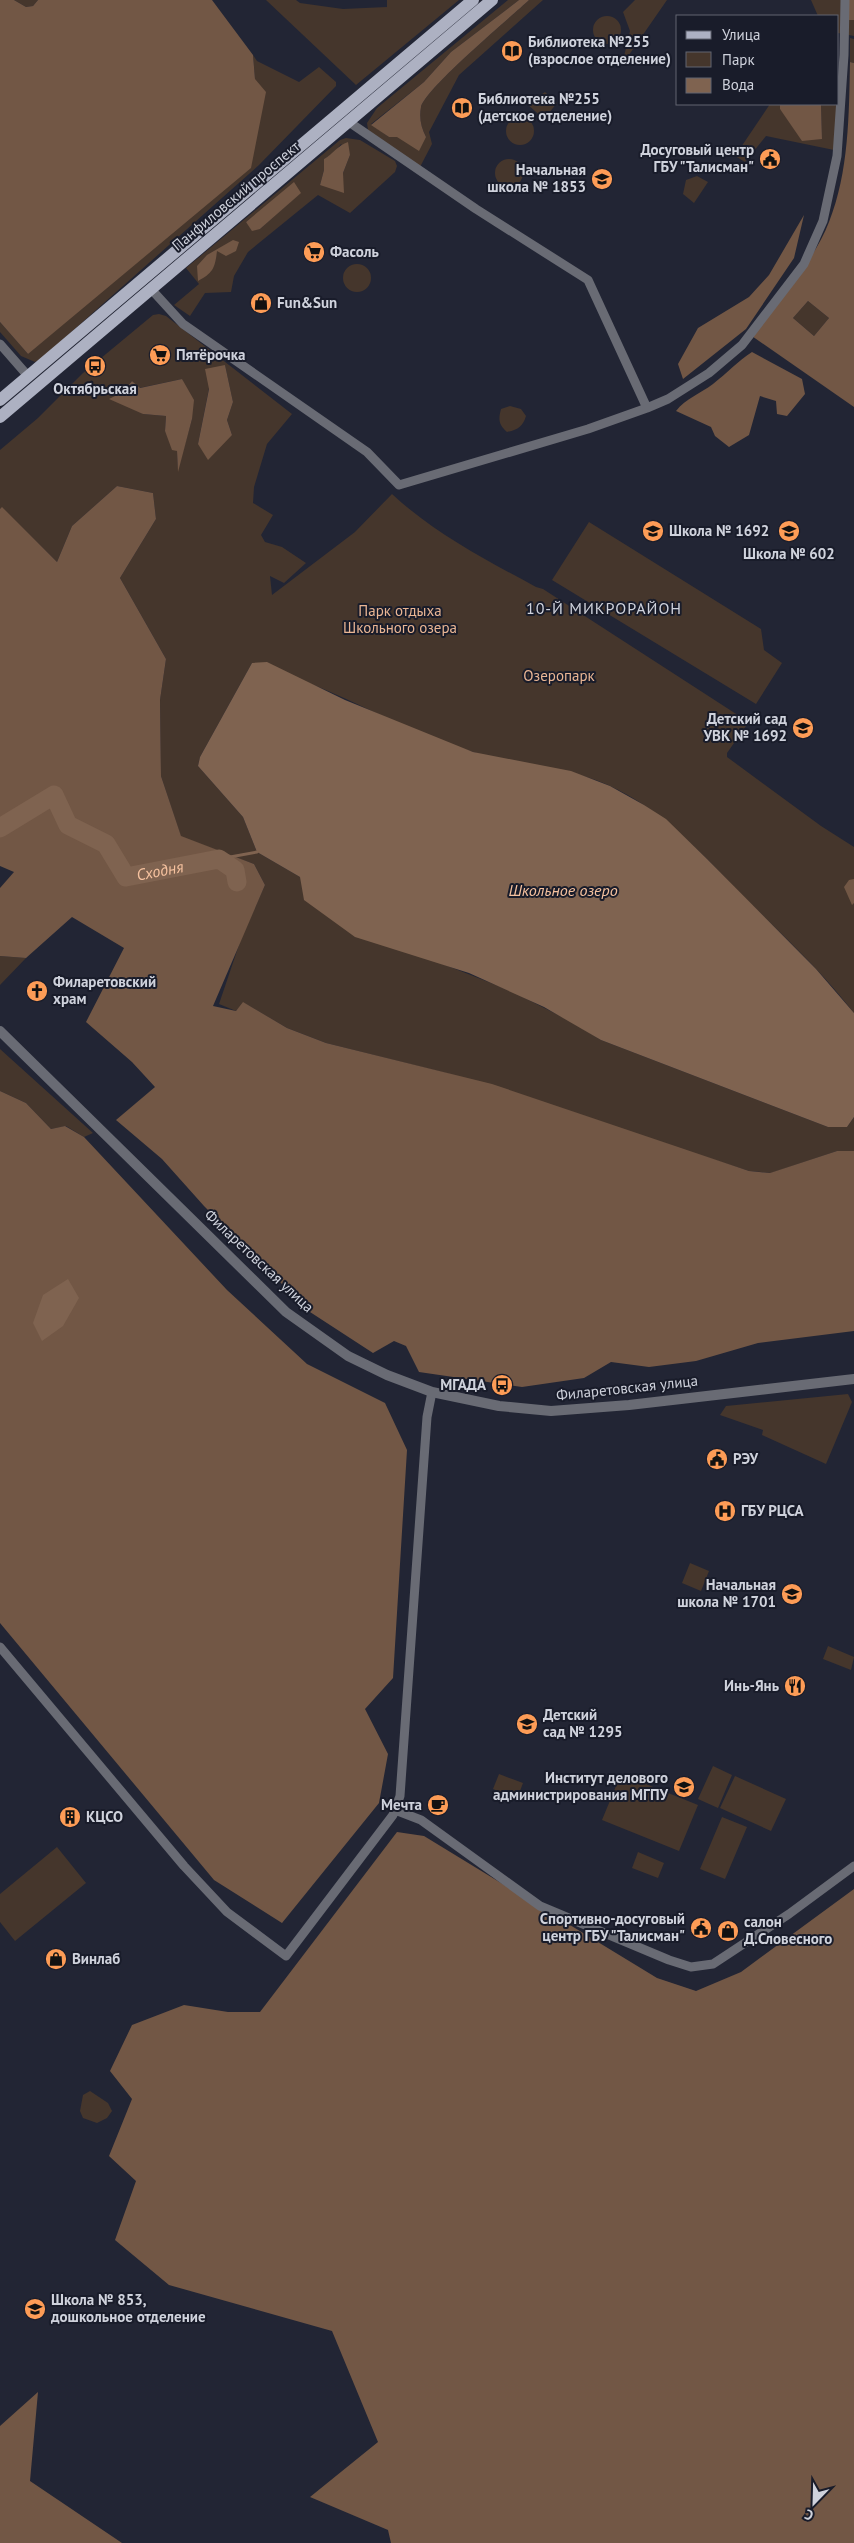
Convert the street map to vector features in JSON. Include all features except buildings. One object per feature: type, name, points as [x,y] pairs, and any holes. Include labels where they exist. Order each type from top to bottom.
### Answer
[{"type":"main road","name":"Панфиловский проспект","points":[[0,400],[473,0]]},
{"type":"main road","name":"Панфиловский проспект","points":[[0,417],[492,0]]},
{"type":"street","points":[[151,290],[184,324],[367,452],[400,484],[588,429],[647,408],[668,399],[709,373],[742,345],[804,264],[823,221],[837,156],[844,55],[845,0]]},
{"type":"street","points":[[348,122],[476,209],[588,280],[647,408]]},
{"type":"street","points":[[0,344],[28,376]]},
{"type":"street","name":"Филаретовская улица","points":[[0,1031],[286,1312],[348,1356],[387,1375],[432,1392],[489,1404],[550,1411],[629,1405],[854,1379]]},
{"type":"street","points":[[0,1647],[184,1866],[227,1912],[286,1956],[394,1810],[400,1796],[426,1417],[432,1392]]},
{"type":"street","points":[[394,1810],[421,1820],[540,1906],[669,1960],[691,1967],[714,1964],[789,1914],[854,1866]]},
{"type":"green space","points":[[14,0],[38,0],[33,6],[26,7]]},
{"type":"green space","points":[[266,0],[296,0],[300,3],[343,9],[387,7],[387,0],[459,0],[356,85]]},
{"type":"green space","points":[[508,0],[519,0],[451,52],[424,82],[371,124],[389,137],[426,137],[420,115],[421,107],[437,85],[529,0],[543,0],[459,75],[429,132],[432,144],[420,167],[368,130],[367,123],[377,108]]},
{"type":"green space","points":[[635,0],[667,0],[622,65],[630,31],[623,12]]},
{"type":"green space","points":[[811,0],[848,0],[848,20],[854,20],[854,36],[839,33],[839,15],[818,15]]},
{"type":"green space","points":[[607,16],[617,20],[621,30],[617,40],[607,44],[597,40],[593,30],[597,20]]},
{"type":"green space","points":[[850,38],[854,39],[854,63],[850,62]]},
{"type":"green space","points":[[253,55],[257,61],[299,82],[319,67],[336,82],[336,86],[259,165],[41,359],[35,362],[21,356],[0,332],[0,322],[28,354],[255,79]]},
{"type":"green space","points":[[545,92],[557,103],[544,119],[527,104]]},
{"type":"green space","points":[[769,105],[780,105],[780,109],[822,139],[821,105],[838,105],[834,150],[766,136],[745,162],[735,156]]},
{"type":"green space","points":[[520,117],[530,121],[534,131],[530,141],[520,145],[510,141],[506,131],[510,121]]},
{"type":"green space","points":[[346,138],[360,140],[395,161],[397,166],[395,172],[350,213],[318,195],[248,252],[234,276],[231,292],[205,293],[190,316],[174,305],[199,284],[186,268],[340,140]],"holes":[[[341,144],[350,155],[343,173],[320,185],[324,170],[324,159],[334,153]],[[300,193],[260,229],[246,222],[260,212]]]},
{"type":"green space","points":[[509,159],[519,163],[523,173],[519,183],[509,187],[499,183],[495,173],[499,163]]},
{"type":"green space","points":[[697,176],[708,182],[694,203],[683,194],[686,180]]},
{"type":"green space","points":[[357,264],[367,268],[371,278],[367,288],[357,292],[347,288],[343,278],[347,268]]},
{"type":"green space","points":[[808,301],[829,318],[814,336],[793,318]]},
{"type":"green space","points":[[153,315],[166,316],[292,414],[267,444],[254,487],[253,503],[273,515],[261,535],[265,542],[282,547],[306,563],[284,583],[270,576],[272,595],[355,532],[392,494],[425,521],[461,545],[498,567],[543,589],[747,721],[746,726],[727,753],[727,757],[821,826],[854,847],[854,1013],[804,956],[701,853],[667,822],[629,796],[591,778],[557,769],[490,757],[433,738],[335,694],[252,663],[200,757],[198,766],[243,817],[257,852],[300,877],[425,957],[511,991],[572,1022],[601,1040],[828,1127],[847,1127],[854,1117],[854,1151],[837,1151],[771,1173],[749,1171],[446,1073],[326,1043],[287,1028],[244,1003],[236,1011],[219,1004],[241,939],[265,885],[254,864],[181,837],[161,776],[160,700],[166,659],[120,578],[156,519],[153,493],[117,486],[72,526],[57,562],[2,508],[0,509],[0,450],[38,418],[83,373]],"holes":[[[225,365],[233,402],[227,420],[232,435],[198,444],[209,388]],[[182,379],[192,419],[178,469],[177,451],[165,431],[166,416],[143,414],[123,392],[132,381],[139,388]]]},
{"type":"green space","points":[[510,406],[521,409],[526,416],[520,427],[507,432],[501,425],[500,416],[501,409]]},
{"type":"green space","points":[[589,522],[761,629],[764,650],[782,663],[756,704],[552,580]]},
{"type":"green space","points":[[0,956],[26,958],[0,985]]},
{"type":"green space","points":[[0,1049],[93,1133],[84,1137],[66,1126],[51,1129],[26,1103],[0,1091]]},
{"type":"green space","points":[[848,1394],[852,1402],[826,1464],[762,1435],[763,1430],[720,1415],[726,1406]]},
{"type":"green space","points":[[690,1563],[709,1571],[701,1591],[682,1583]]},
{"type":"green space","points":[[828,1646],[854,1657],[851,1670],[823,1659]]},
{"type":"green space","points":[[713,1766],[732,1775],[718,1808],[698,1799]]},
{"type":"green space","points":[[499,1774],[523,1783],[517,1799],[493,1789]]},
{"type":"green space","points":[[621,1774],[698,1805],[679,1851],[602,1820]]},
{"type":"green space","points":[[735,1776],[786,1799],[771,1831],[720,1808]]},
{"type":"green space","points":[[722,1817],[747,1827],[725,1879],[700,1869]]},
{"type":"green space","points":[[57,1847],[86,1883],[15,1941],[0,1922],[0,1894]]},
{"type":"green space","points":[[638,1852],[664,1863],[658,1878],[632,1868]]},
{"type":"green space","points":[[90,2091],[108,2103],[112,2111],[107,2118],[97,2123],[83,2118],[80,2111],[83,2095]]},
{"type":"shaded area","points":[[0,0],[14,0],[26,7],[33,6],[38,0],[212,0],[253,55],[255,79],[266,92],[251,168],[28,354],[0,322]]},
{"type":"shaded area","points":[[519,0],[529,0],[452,70],[426,98],[421,107],[420,115],[426,137],[419,151],[397,137],[389,137],[371,125],[424,82],[451,52]]},
{"type":"shaded area","points":[[848,0],[854,0],[854,20],[847,20]]},
{"type":"shaded area","points":[[850,62],[854,63],[854,407],[749,334],[804,267],[829,222],[841,183],[847,143]],"holes":[[[808,301],[829,318],[814,336],[793,318]]]},
{"type":"shaded area","points":[[780,105],[821,105],[822,139],[802,141],[780,109]]},
{"type":"shaded area","points":[[348,142],[350,155],[343,173],[344,193],[320,185],[324,170],[324,159],[341,145]]},
{"type":"shaded area","points":[[294,182],[301,193],[260,229],[252,231],[246,222]]},
{"type":"shaded area","points":[[804,215],[794,258],[746,329],[683,379],[678,364],[698,328],[749,297],[769,275]]},
{"type":"shaded area","points":[[233,240],[239,242],[236,251],[226,256],[217,251],[212,269],[198,281],[197,266],[207,255]]},
{"type":"shaded area","points":[[752,352],[802,379],[805,394],[787,416],[777,414],[776,401],[760,396],[749,435],[729,447],[715,436],[711,427],[676,411]]},
{"type":"shaded area","points":[[225,365],[233,402],[227,420],[232,435],[208,460],[198,444],[209,389],[205,369]]},
{"type":"shaded area","points":[[182,379],[194,400],[192,419],[178,472],[177,451],[172,450],[165,431],[166,416],[143,414],[109,399],[123,392],[132,381],[140,388]]},
{"type":"shaded area","points":[[117,486],[153,493],[156,519],[120,578],[166,659],[160,700],[161,776],[181,836],[254,864],[265,885],[213,1006],[236,1011],[243,1002],[287,1028],[326,1043],[492,1084],[749,1171],[770,1173],[837,1151],[854,1151],[854,1331],[758,1343],[696,1361],[649,1367],[611,1362],[584,1378],[522,1387],[419,1372],[406,1346],[394,1341],[373,1353],[310,1312],[204,1206],[162,1159],[116,1120],[155,1087],[132,1062],[86,1022],[124,948],[72,917],[26,958],[0,956],[0,888],[14,872],[0,866],[0,509],[2,507],[57,562],[72,526]]},
{"type":"shaded area","points":[[854,879],[854,903],[852,905],[844,887],[849,880]]},
{"type":"shaded area","points":[[0,1091],[26,1103],[51,1129],[65,1126],[84,1137],[227,1290],[307,1364],[385,1403],[407,1450],[393,1678],[365,1709],[388,1754],[379,1803],[282,1923],[214,1880],[0,1623]]},
{"type":"shaded area","points":[[397,1832],[424,1836],[657,1978],[696,1991],[741,1972],[854,1889],[854,2543],[391,2543],[388,2530],[310,2497],[378,2442],[332,2331],[169,2285],[115,2240],[136,2181],[109,2156],[132,2099],[110,2071],[132,2025],[184,2005],[228,2012],[260,2012]]},
{"type":"shaded area","points":[[38,2392],[30,2481],[122,2543],[0,2543],[0,2426]]},
{"type":"water","name":"Школьное озеро","points":[[267,662],[345,700],[473,752],[571,771],[610,786],[666,819],[816,969],[854,1013],[854,1117],[847,1127],[828,1127],[601,1040],[544,1007],[469,973],[355,937],[304,900],[300,877],[257,852],[243,817],[198,766],[200,757],[252,663]]},
{"type":"water","points":[[68,1279],[79,1298],[63,1326],[42,1341],[33,1323],[43,1295]]},
{"type":"waterway","name":"Сходня","points":[[0,828],[54,795],[68,825],[106,844],[126,877],[219,859],[235,870],[237,882]]},
{"type":"waterway","points":[[219,859],[257,852]]},
{"type":"place","name":"Библиотека №255 (взрослое отделение)","points":[[512,51]]},
{"type":"place","name":"Библиотека №255 (детское отделение)","points":[[462,108]]},
{"type":"place","name":"Досуговый центр ГБУ \"Талисман\"","points":[[770,159]]},
{"type":"place","name":"Начальная школа № 1853","points":[[602,179]]},
{"type":"place","name":"Фасоль","points":[[314,252]]},
{"type":"place","name":"Fun&Sun","points":[[261,303]]},
{"type":"place","name":"Пятёрочка","points":[[160,355]]},
{"type":"place","name":"Октябрьская","points":[[95,366]]},
{"type":"place","name":"Школа № 1692","points":[[653,531]]},
{"type":"place","name":"Школа № 602","points":[[789,531]]},
{"type":"place","name":"Детский сад УВК № 1692","points":[[803,728]]},
{"type":"place","name":"Филаретовский храм","points":[[37,991]]},
{"type":"place","name":"МГАДА","points":[[502,1385]]},
{"type":"place","name":"РЭУ","points":[[717,1459]]},
{"type":"place","name":"ГБУ РЦСА","points":[[725,1511]]},
{"type":"place","name":"Начальная школа № 1701","points":[[792,1594]]},
{"type":"place","name":"Инь-Янь","points":[[795,1686]]},
{"type":"place","name":"Детский сад № 1295","points":[[527,1724]]},
{"type":"place","name":"Институт делового администрирования МГПУ","points":[[684,1787]]},
{"type":"place","name":"Мечта","points":[[438,1805]]},
{"type":"place","name":"КЦСО","points":[[70,1817]]},
{"type":"place","name":"Спортивно-досуговый центр ГБУ \"Талисман\"","points":[[701,1928]]},
{"type":"place","name":"салон Д.Словесного","points":[[728,1931]]},
{"type":"place","name":"Винлаб","points":[[56,1959]]},
{"type":"place","name":"Школа № 853, дошкольное отделение","points":[[35,2309]]},
{"type":"district","name":"10-Й МИКРОРАЙОН","points":[[604,608]]},
{"type":"park label","name":"Парк отдыха Школьного озера","points":[[400,620]]},
{"type":"park label","name":"Озеропарк","points":[[559,676]]}]
